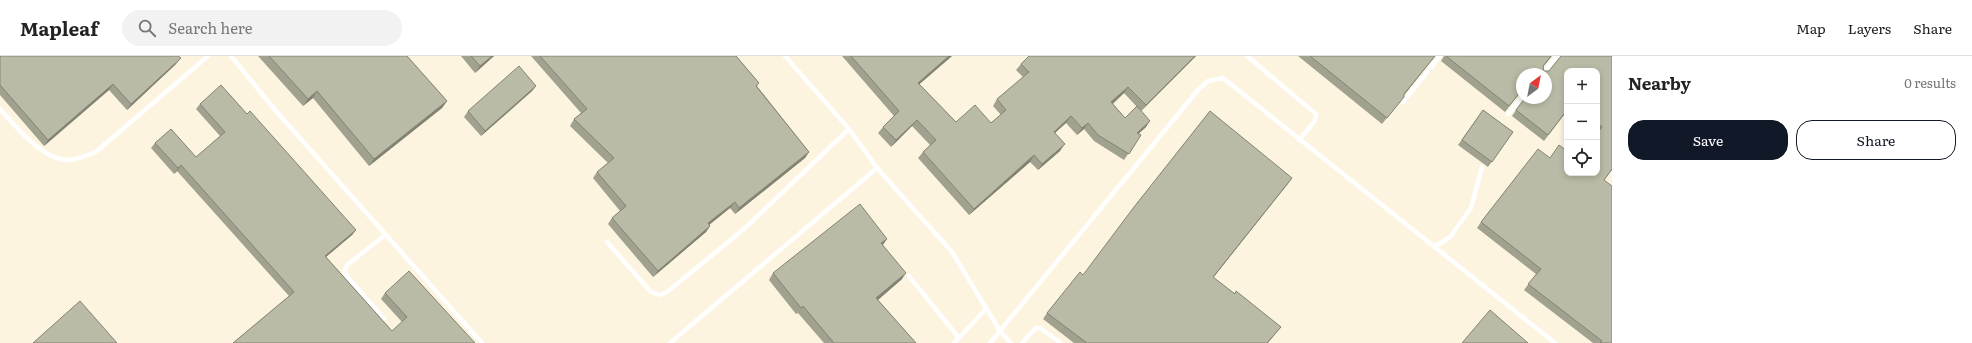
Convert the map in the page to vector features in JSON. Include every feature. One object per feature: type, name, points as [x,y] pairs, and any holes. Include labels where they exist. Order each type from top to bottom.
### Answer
[{"type":"lane","points":[[0,109],[24,135],[55,158],[68,160],[82,158],[97,150],[208,56]]},
{"type":"lane","points":[[231,56],[276,111],[482,343]]},
{"type":"lane","points":[[785,56],[849,129],[877,168],[952,252],[1000,331],[1011,343]]},
{"type":"lane","points":[[1247,56],[1316,114],[1316,121],[1299,140]]},
{"type":"lane","points":[[1402,102],[1440,56]]},
{"type":"lane","points":[[1547,68],[1557,56]]},
{"type":"lane","points":[[990,343],[1198,90],[1208,81],[1223,78],[1434,248],[1555,343]]},
{"type":"lane","points":[[1508,114],[1516,104]]},
{"type":"lane","points":[[607,242],[651,292],[659,295],[667,292],[744,228],[849,129]]},
{"type":"lane","points":[[1434,248],[1450,237],[1471,208],[1482,167]]},
{"type":"lane","points":[[670,343],[877,168]]},
{"type":"lane","points":[[384,319],[346,275],[345,270],[347,265],[385,235]]},
{"type":"lane","points":[[909,276],[959,338]]},
{"type":"lane","points":[[954,343],[986,309]]},
{"type":"lane","points":[[1022,343],[1036,328],[1040,328],[1061,343]]},
{"type":"building","points":[[0,56],[178,56],[181,58],[131,104],[113,84],[48,140],[0,85]]},
{"type":"building","points":[[269,56],[407,56],[447,101],[374,159],[317,91],[308,99]]},
{"type":"building","points":[[471,56],[492,56],[480,66]]},
{"type":"building","points":[[540,56],[736,56],[759,83],[756,86],[809,152],[739,208],[735,202],[708,223],[710,226],[658,271],[612,218],[626,206],[597,172],[614,158],[574,119],[587,109]]},
{"type":"building","points":[[851,56],[949,56],[918,83],[956,122],[975,105],[991,123],[1006,110],[997,99],[1029,72],[1021,64],[1029,56],[1195,56],[1146,105],[1128,87],[1111,102],[1125,118],[1137,106],[1150,121],[1137,133],[1141,135],[1129,154],[1098,135],[1088,123],[1082,128],[1071,116],[1054,132],[1065,144],[1042,164],[1034,155],[974,209],[923,152],[936,140],[917,120],[896,140],[883,127],[899,111]]},
{"type":"building","points":[[1310,56],[1435,56],[1404,94],[1404,97],[1387,118]]},
{"type":"building","points":[[1446,56],[1551,56],[1543,66],[1543,68],[1516,68],[1516,97],[1509,106]]},
{"type":"building","points":[[1561,56],[1612,56],[1612,169],[1604,180],[1612,186],[1612,343],[1600,343],[1602,341],[1528,284],[1541,269],[1481,222],[1538,149],[1550,158],[1559,145],[1564,149],[1564,176],[1600,176],[1600,129],[1602,127],[1600,125],[1600,68],[1564,68],[1564,114],[1548,135],[1516,110],[1520,104],[1552,104],[1551,68]]},
{"type":"building","points":[[519,66],[536,86],[485,131],[468,111]]},
{"type":"building","points":[[221,85],[247,114],[250,111],[356,230],[325,256],[392,331],[407,317],[385,293],[409,271],[475,343],[233,343],[294,292],[181,165],[178,168],[155,143],[171,129],[196,157],[225,132],[200,104]]},
{"type":"building","points":[[1483,110],[1513,132],[1492,162],[1462,140]]},
{"type":"building","points":[[1210,111],[1292,178],[1213,277],[1235,294],[1236,291],[1281,327],[1267,343],[1087,343],[1047,313],[1080,272],[1083,275],[1134,207]]},
{"type":"building","points":[[860,204],[887,239],[881,243],[906,273],[876,298],[916,343],[834,343],[803,306],[801,308],[773,273]]},
{"type":"building","points":[[80,301],[117,343],[33,343]]},
{"type":"building","points":[[1490,310],[1528,343],[1462,343]]}]
